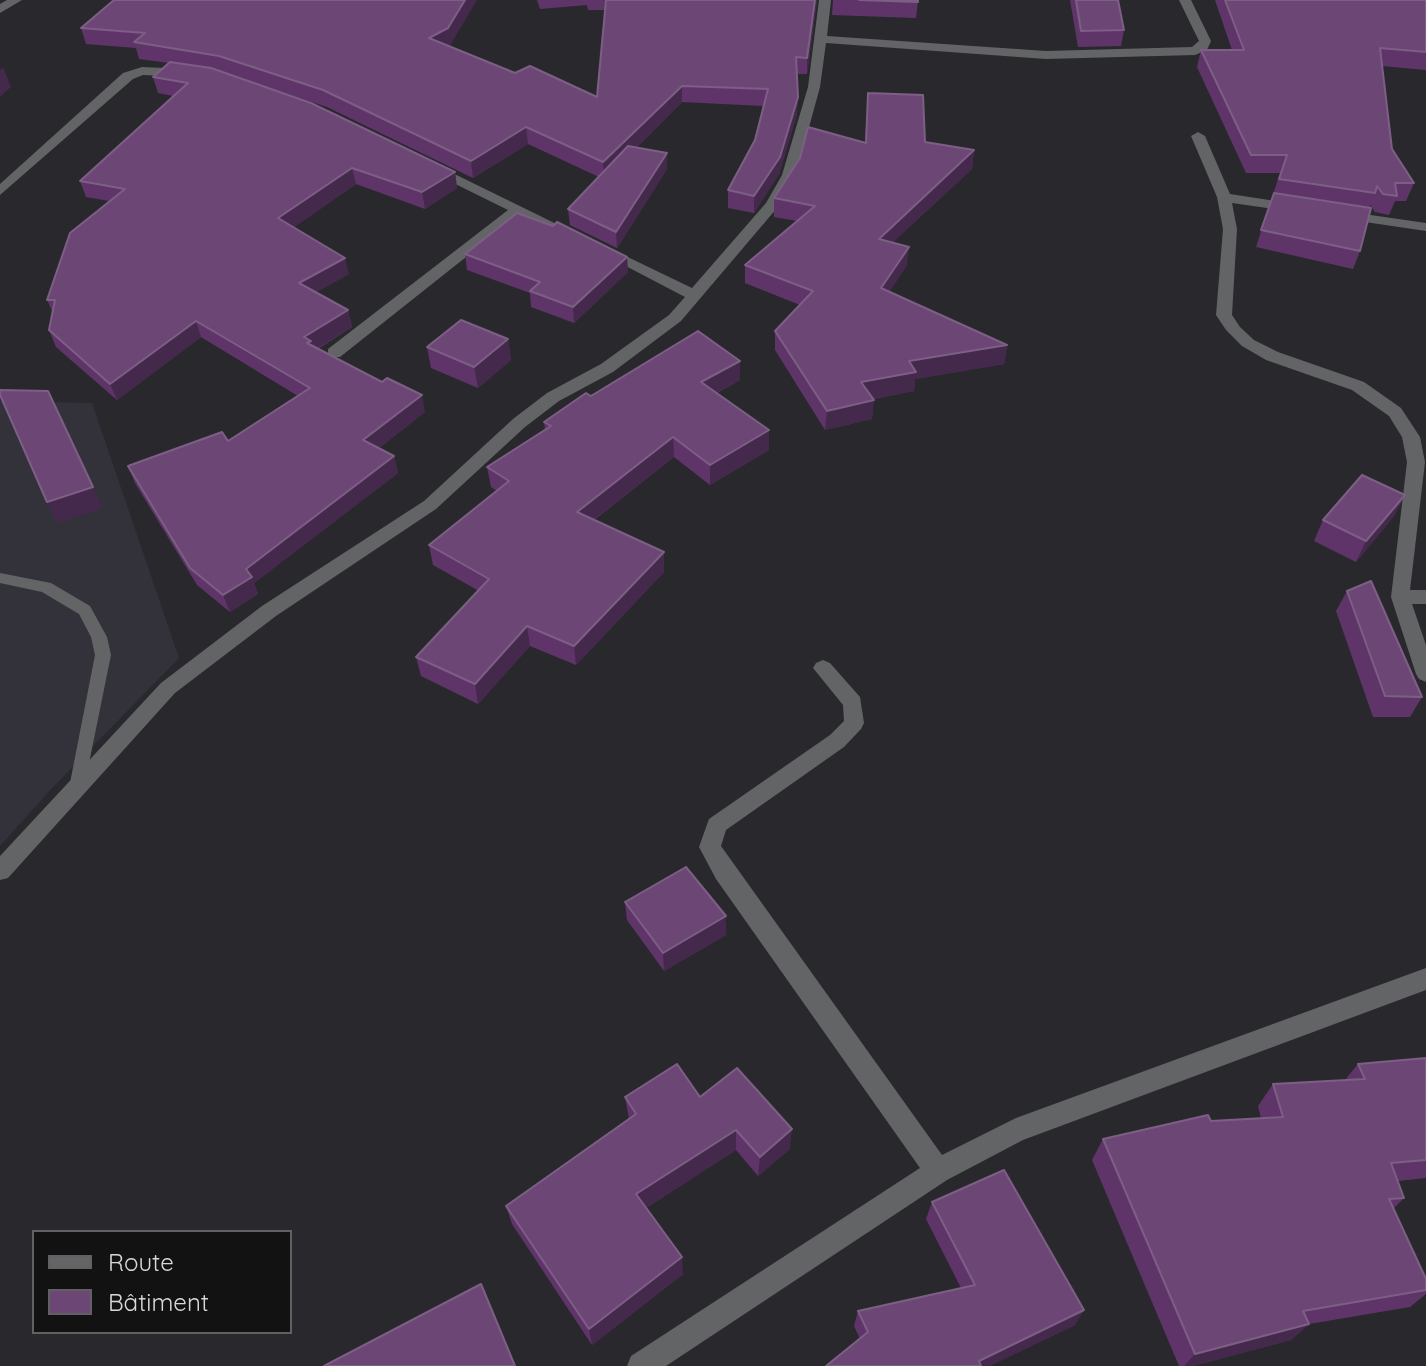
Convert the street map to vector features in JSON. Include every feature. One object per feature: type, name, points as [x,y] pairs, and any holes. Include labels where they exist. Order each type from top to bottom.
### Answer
[{"type":"street","points":[[0,9],[16,0]]},
{"type":"street","points":[[0,871],[168,688],[269,611],[430,505],[519,423],[553,397],[607,368],[675,318],[772,205],[789,175],[814,87],[825,0]]},
{"type":"street","points":[[820,39],[1046,55],[1195,51],[1203,47],[1205,41],[1185,0]]},
{"type":"street","points":[[0,191],[128,76],[142,71],[169,70],[205,76]]},
{"type":"street","points":[[1198,136],[1224,197],[1230,229],[1224,315],[1234,330],[1248,343],[1272,356],[1358,386],[1395,412],[1411,437],[1416,462],[1400,597],[1426,674]]},
{"type":"street","points":[[419,161],[694,295]]},
{"type":"street","points":[[1224,197],[1426,227]]},
{"type":"street","points":[[334,353],[518,209]]},
{"type":"street","points":[[1400,597],[1426,597]]},
{"type":"street","points":[[823,668],[853,703],[854,723],[837,741],[717,825],[710,847],[724,872],[938,1171]]},
{"type":"street","points":[[641,1366],[938,1171],[1016,1130],[1426,979]]},
{"type":"lane","points":[[0,578],[46,587],[85,610],[99,637],[103,655],[77,788]]},
{"type":"shaded area","points":[[0,401],[92,403],[179,658],[0,846]]},
{"type":"building","points":[[114,0],[465,0],[448,28],[429,38],[515,73],[530,66],[597,97],[606,0],[815,0],[807,58],[796,57],[798,97],[780,157],[754,196],[728,190],[755,140],[768,89],[682,86],[603,162],[526,127],[471,161],[323,90],[219,56],[134,42],[145,33],[81,28]]},
{"type":"building","points":[[859,0],[918,0],[918,2]]},
{"type":"building","points":[[1076,0],[1118,0],[1124,30],[1081,31]]},
{"type":"building","points":[[1225,0],[1426,0],[1426,52],[1380,48],[1392,149],[1414,183],[1395,183],[1397,196],[1383,194],[1377,186],[1375,193],[1279,179],[1287,155],[1251,155],[1201,50],[1244,50]]},
{"type":"building","points":[[170,62],[211,68],[311,103],[455,172],[422,192],[352,168],[278,218],[345,258],[299,283],[348,310],[304,337],[311,341],[307,343],[382,382],[387,378],[422,395],[363,440],[394,456],[246,569],[252,577],[223,595],[190,568],[128,466],[222,432],[228,441],[310,388],[196,321],[110,384],[49,330],[55,300],[47,300],[70,233],[125,189],[80,181],[188,83],[153,77]]},
{"type":"building","points":[[868,93],[923,95],[925,142],[974,150],[879,239],[909,247],[881,288],[1007,345],[909,361],[916,372],[861,382],[874,400],[827,411],[775,331],[813,291],[745,265],[815,206],[774,198],[800,158],[808,127],[866,143]]},
{"type":"building","points":[[628,146],[667,153],[616,232],[568,209]]},
{"type":"building","points":[[1274,193],[1371,208],[1360,251],[1261,230]]},
{"type":"building","points":[[517,213],[553,226],[557,222],[627,257],[573,307],[530,291],[540,282],[465,254]]},
{"type":"building","points":[[461,320],[508,339],[474,367],[427,347]]},
{"type":"building","points":[[698,331],[740,361],[701,382],[769,430],[710,465],[673,437],[577,512],[664,552],[574,646],[527,626],[475,684],[416,657],[489,579],[429,545],[509,481],[487,467],[551,426],[544,422],[586,393],[591,396]]},
{"type":"building","points":[[0,390],[48,391],[93,487],[47,502]]},
{"type":"building","points":[[1362,475],[1405,495],[1366,541],[1323,520]]},
{"type":"building","points":[[1371,581],[1422,697],[1385,696],[1347,591]]},
{"type":"building","points":[[686,867],[726,916],[663,953],[625,902]]},
{"type":"building","points":[[1426,1058],[1426,1160],[1391,1163],[1404,1198],[1389,1199],[1426,1279],[1426,1290],[1303,1311],[1309,1324],[1195,1354],[1103,1139],[1208,1115],[1211,1121],[1283,1117],[1273,1084],[1365,1079],[1358,1064]]},
{"type":"building","points":[[677,1064],[700,1097],[737,1068],[792,1129],[760,1157],[736,1130],[636,1194],[682,1257],[589,1329],[506,1206],[636,1114],[625,1097]]},
{"type":"building","points":[[1004,1170],[1084,1310],[979,1361],[981,1366],[826,1366],[868,1332],[858,1311],[975,1285],[932,1202]]},
{"type":"building","points":[[481,1284],[515,1366],[324,1366]]}]
